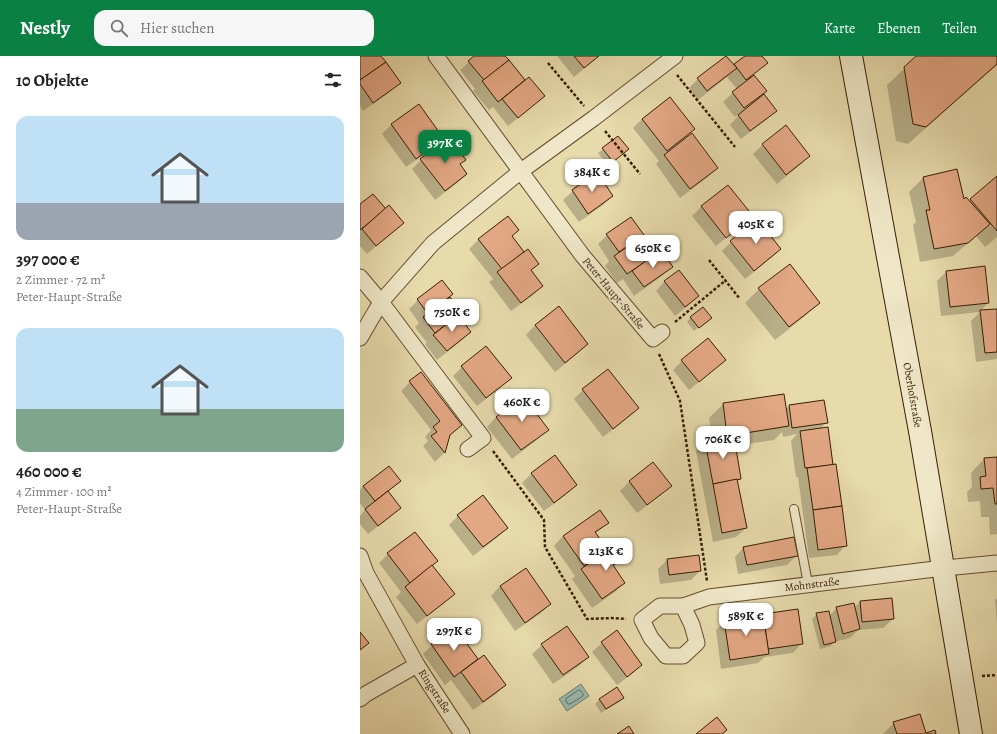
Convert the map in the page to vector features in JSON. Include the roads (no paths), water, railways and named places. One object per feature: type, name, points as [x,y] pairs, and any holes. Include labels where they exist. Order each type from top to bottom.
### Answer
[{"type":"street","name":"Peter-Haupt-Straße","points":[[436,56],[582,254],[657,336]]},
{"type":"street","name":"Oberhofstraße","points":[[851,56],[920,431],[971,734]]},
{"type":"street","points":[[360,338],[381,302],[434,242],[521,171],[594,118],[671,59]]},
{"type":"street","points":[[360,277],[381,302],[483,438],[468,449]]},
{"type":"street","points":[[360,556],[366,573],[417,665]]},
{"type":"street","name":"Mohnstraße","points":[[683,606],[692,625],[696,642],[683,656],[666,656],[651,638],[642,620],[660,606],[683,606],[709,597],[808,584],[942,568],[997,564]]},
{"type":"street","name":"Ringstraße","points":[[360,699],[366,694],[417,665],[462,734]]},
{"type":"lane","points":[[794,509],[808,584]]},
{"type":"water","points":[[581,684],[589,696],[567,711],[559,699]]}]
